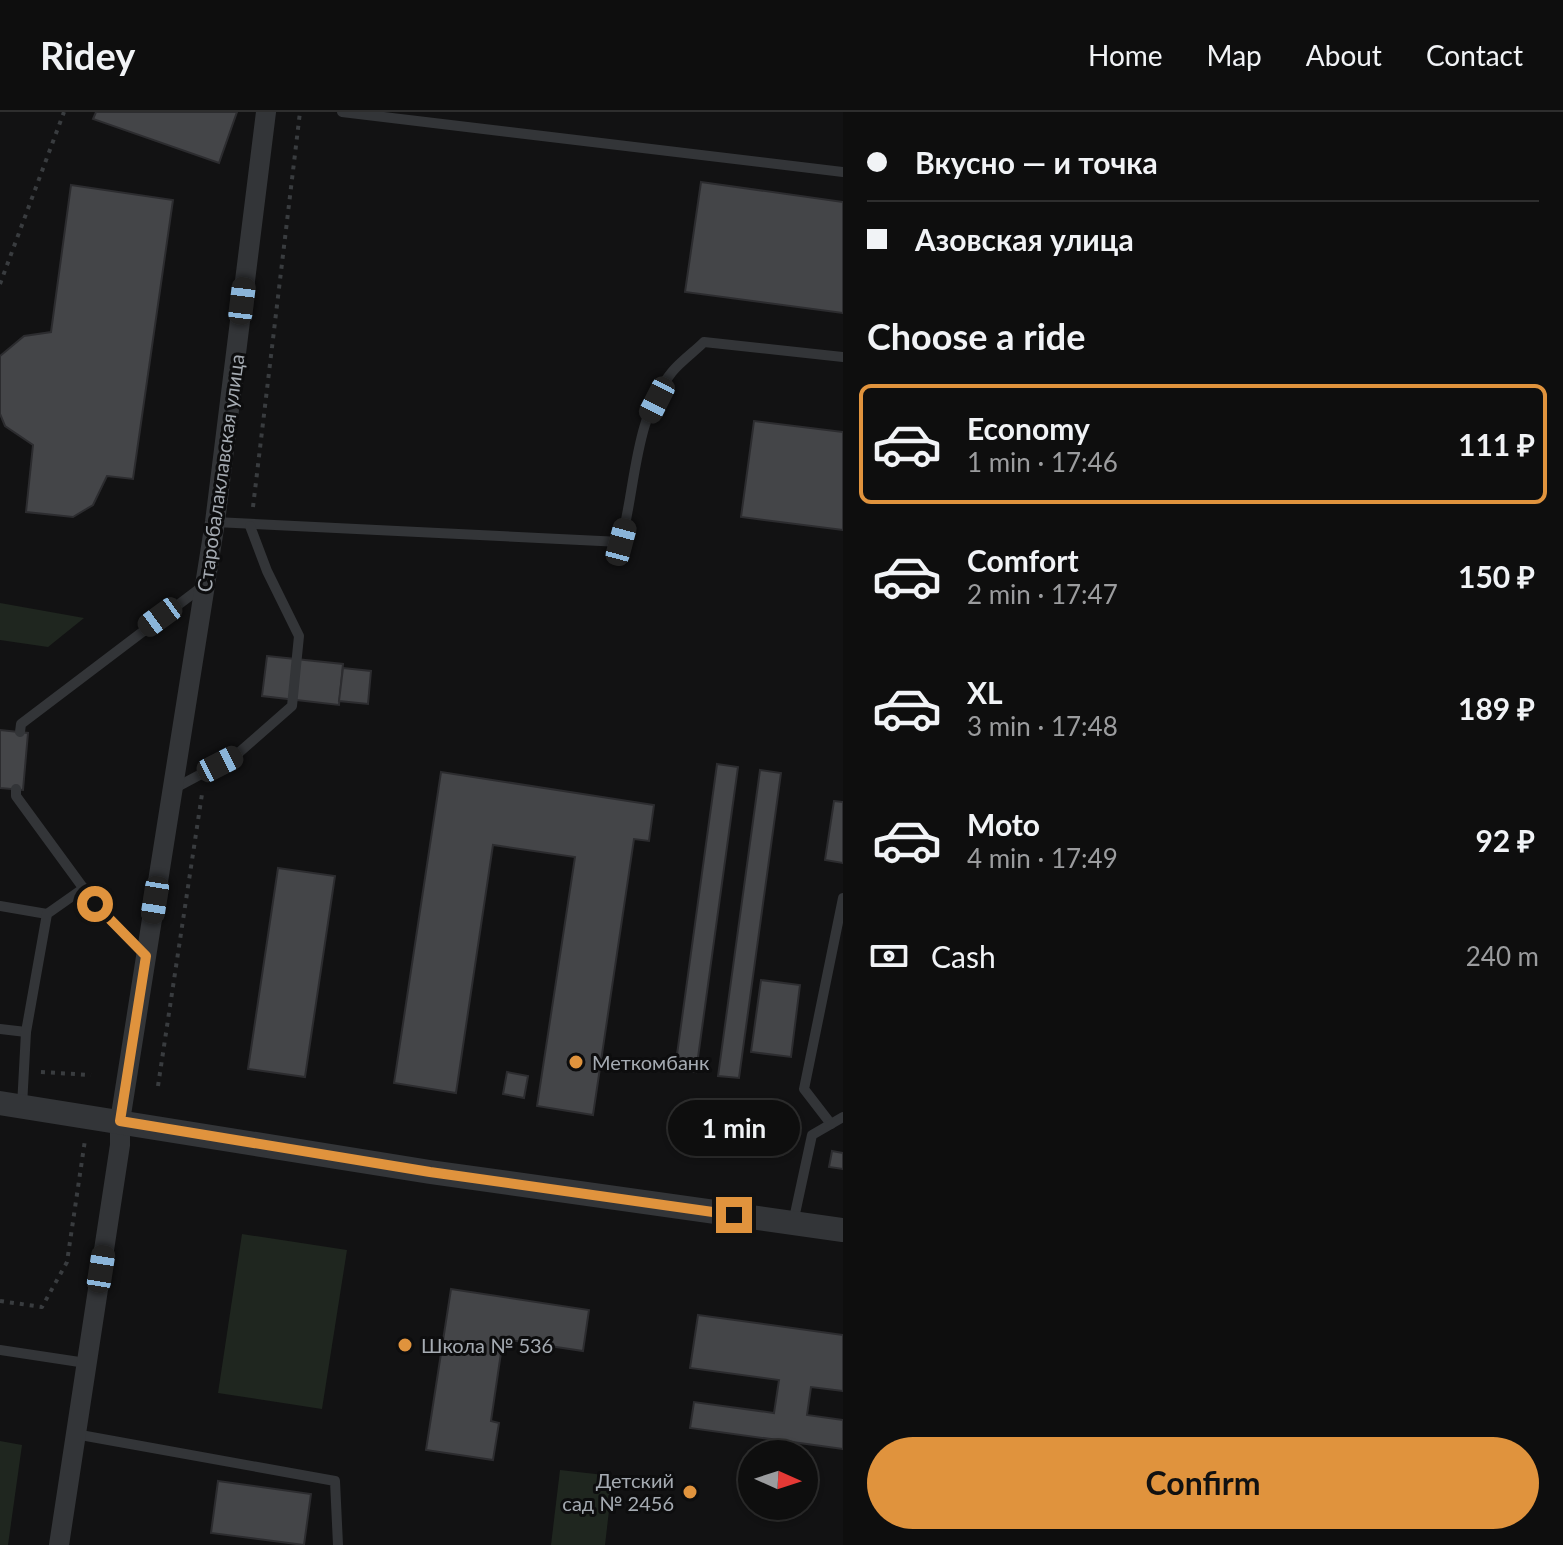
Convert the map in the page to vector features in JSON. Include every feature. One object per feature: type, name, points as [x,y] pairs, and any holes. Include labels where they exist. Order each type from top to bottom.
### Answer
[{"type":"street","name":"Старобалаклавская улица","points":[[59,1545],[120,1145],[120,1121],[215,522],[266,112]]},
{"type":"street","points":[[11,1104],[418,1170],[843,1230]]},
{"type":"lane","points":[[342,112],[843,172]]},
{"type":"lane","points":[[215,522],[621,542],[633,497],[643,428],[671,372],[704,342],[843,357]]},
{"type":"lane","points":[[173,788],[235,756],[292,706],[299,636],[250,526]]},
{"type":"lane","points":[[20,732],[21,724],[205,585]]},
{"type":"lane","points":[[16,789],[16,796],[84,888],[146,956]]},
{"type":"lane","points":[[0,906],[47,914],[84,888]]},
{"type":"lane","points":[[831,1124],[804,1089],[843,898]]},
{"type":"lane","points":[[11,1104],[26,1071],[26,1032],[47,914]]},
{"type":"lane","points":[[0,1029],[26,1032]]},
{"type":"lane","points":[[793,1223],[812,1135],[843,1117]]},
{"type":"lane","points":[[0,1350],[86,1363]]},
{"type":"lane","points":[[75,1434],[335,1481],[338,1545]]},
{"type":"path","points":[[0,284],[64,112]]},
{"type":"path","points":[[250,526],[300,112]]},
{"type":"path","points":[[158,1086],[205,772]]},
{"type":"path","points":[[26,1071],[91,1075]]},
{"type":"path","points":[[0,1301],[42,1307],[67,1262],[85,1140]]},
{"type":"shaded area","points":[[0,603],[84,618],[48,647],[0,640]]},
{"type":"shaded area","points":[[242,1234],[347,1250],[322,1409],[218,1393]]},
{"type":"shaded area","points":[[0,1441],[22,1445],[8,1545],[0,1545]]},
{"type":"shaded area","points":[[560,1470],[613,1476],[605,1545],[551,1545]]},
{"type":"building","points":[[96,112],[237,112],[219,163],[93,119]]},
{"type":"building","points":[[701,182],[843,202],[843,313],[685,292]]},
{"type":"building","points":[[71,185],[173,200],[133,479],[107,476],[93,505],[73,517],[26,512],[33,445],[5,426],[0,414],[0,356],[24,336],[51,332]]},
{"type":"building","points":[[754,421],[843,432],[843,530],[741,517]]},
{"type":"building","points":[[267,656],[343,664],[339,705],[262,696]]},
{"type":"building","points":[[343,668],[371,671],[368,704],[339,701]]},
{"type":"building","points":[[0,730],[28,733],[23,790],[0,788]]},
{"type":"building","points":[[717,764],[738,767],[696,1072],[675,1069]]},
{"type":"building","points":[[760,770],[781,773],[739,1078],[718,1076]]},
{"type":"building","points":[[441,772],[654,805],[649,841],[634,839],[593,1115],[537,1106],[575,857],[493,845],[456,1093],[394,1083]]},
{"type":"building","points":[[834,801],[843,802],[843,863],[825,860]]},
{"type":"building","points":[[278,868],[335,876],[305,1077],[248,1069]]},
{"type":"building","points":[[761,980],[800,985],[791,1057],[751,1052]]},
{"type":"building","points":[[507,1072],[528,1076],[524,1098],[503,1094]]},
{"type":"building","points":[[832,1151],[843,1153],[843,1169],[829,1167]]},
{"type":"building","points":[[451,1289],[589,1310],[583,1351],[503,1339],[491,1421],[499,1423],[493,1460],[426,1450]]},
{"type":"building","points":[[698,1315],[843,1335],[843,1391],[811,1387],[807,1415],[843,1420],[843,1449],[818,1446],[818,1440],[777,1440],[690,1428],[694,1402],[774,1413],[779,1380],[690,1368]]},
{"type":"building","points":[[218,1481],[311,1494],[304,1545],[211,1533]]},
{"type":"place","name":"Меткомбанк","points":[[576,1062]]},
{"type":"place","name":"Школа № 536","points":[[405,1345]]},
{"type":"place","name":"Детский сад № 2456","points":[[690,1492]]},
{"type":"route","points":[[95,904],[146,956],[120,1121],[430,1172],[734,1215]]}]
